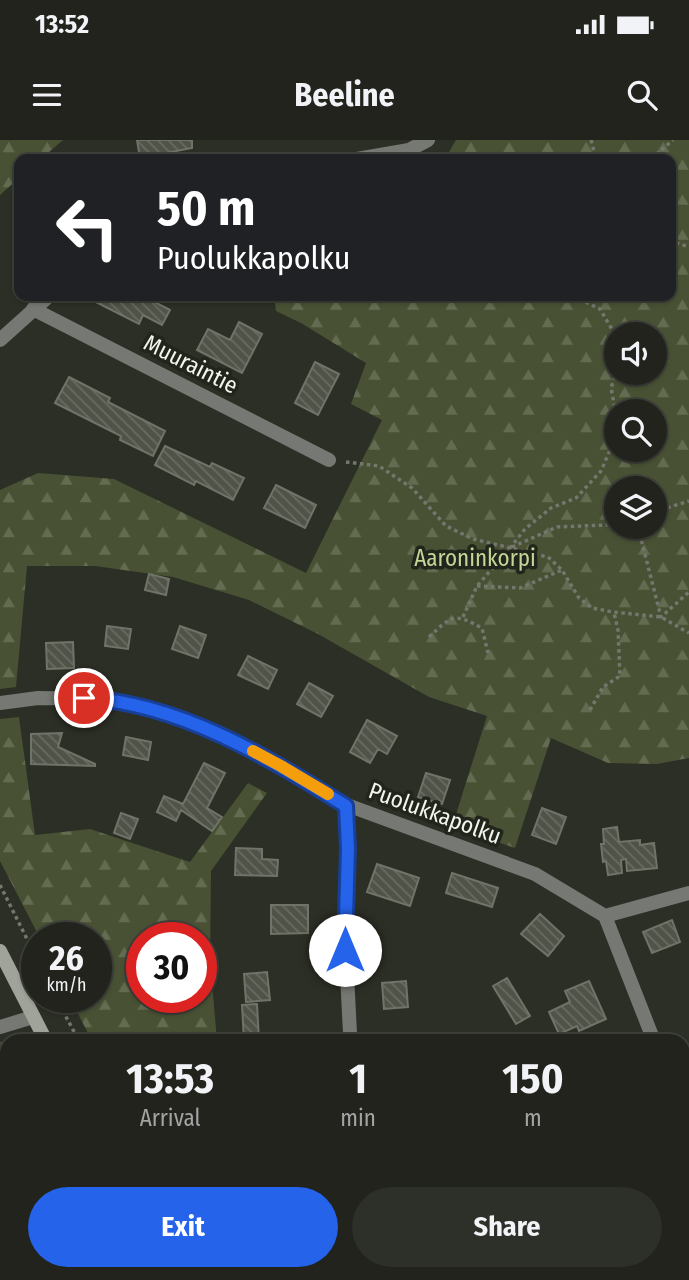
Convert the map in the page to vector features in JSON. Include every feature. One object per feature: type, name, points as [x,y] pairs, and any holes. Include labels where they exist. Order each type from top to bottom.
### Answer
[{"type":"main road","points":[[0,951],[42,1034]]},
{"type":"street","points":[[386,154],[409,150],[428,140]]},
{"type":"street","points":[[0,340],[43,301]]},
{"type":"street","name":"Muuraintie","points":[[33,309],[329,460]]},
{"type":"street","name":"Puolukkapolku","points":[[0,703],[38,698],[99,699],[177,716],[281,766],[346,806],[535,874],[605,916]]},
{"type":"street","points":[[346,806],[348,849],[345,935],[350,1034]]},
{"type":"street","points":[[651,1034],[605,916],[689,893]]},
{"type":"street","points":[[0,1027],[33,1017]]},
{"type":"path","points":[[657,154],[673,140]]},
{"type":"path","points":[[583,301],[600,309],[608,322]]},
{"type":"path","points":[[329,460],[379,466],[412,488],[446,526],[473,539],[548,557],[562,570],[579,598],[592,608],[661,617],[689,633]]},
{"type":"path","points":[[463,617],[477,586],[525,529],[551,508],[576,498],[601,471],[605,462]]},
{"type":"path","points":[[667,508],[689,501]]},
{"type":"path","points":[[510,548],[557,527],[604,525]]},
{"type":"path","points":[[641,539],[661,617]]},
{"type":"path","points":[[477,586],[520,588],[562,570]]},
{"type":"path","points":[[661,617],[689,592]]},
{"type":"path","points":[[590,710],[603,687],[620,676],[618,630],[613,612]]},
{"type":"path","points":[[429,637],[450,618],[463,617],[482,628],[488,653]]},
{"type":"path","points":[[0,885],[21,927]]},
{"type":"path","points":[[64,1013],[75,1034]]},
{"type":"green space","points":[[0,140],[63,140],[47,154],[14,154],[14,182],[0,195]]},
{"type":"green space","name":"Aaroninkorpi","points":[[456,140],[689,140],[689,758],[657,764],[608,763],[551,738],[515,848],[452,827],[487,716],[429,697],[318,634],[249,600],[173,577],[95,566],[27,566],[16,687],[0,689],[0,490],[38,473],[114,479],[306,573],[382,420],[351,404],[366,363],[301,323],[276,311],[275,301],[676,301],[676,154],[448,154]]},
{"type":"green space","points":[[19,717],[35,835],[90,829],[190,862],[248,783],[267,793],[211,871],[210,922],[126,922],[126,1013],[215,1013],[216,1034],[88,1034],[78,1013],[112,1013],[112,922],[32,922],[0,861],[0,719]]},
{"type":"building","points":[[137,140],[192,140],[192,148],[161,154],[139,154]]},
{"type":"building","points":[[94,301],[153,301],[170,310],[162,325],[143,315],[139,324]]},
{"type":"building","points":[[239,322],[262,334],[242,373],[197,350],[208,329],[230,340]]},
{"type":"building","points":[[315,362],[339,374],[318,415],[295,403]]},
{"type":"building","points":[[69,377],[110,398],[108,402],[165,431],[153,456],[120,440],[121,436],[55,403]]},
{"type":"building","points":[[165,446],[210,467],[212,463],[244,478],[233,500],[196,481],[194,485],[155,465]]},
{"type":"building","points":[[276,485],[316,505],[305,528],[264,508]]},
{"type":"building","points":[[149,574],[169,579],[166,595],[145,590]]},
{"type":"building","points":[[107,626],[131,629],[128,649],[105,646]]},
{"type":"building","points":[[180,626],[206,635],[198,658],[172,649]]},
{"type":"building","points":[[73,642],[74,668],[47,669],[46,643]]},
{"type":"building","points":[[248,656],[277,670],[268,689],[238,675]]},
{"type":"building","points":[[309,683],[333,696],[321,717],[297,704]]},
{"type":"building","points":[[367,720],[397,736],[387,754],[378,749],[370,763],[350,752]]},
{"type":"building","points":[[62,733],[58,747],[95,766],[31,764],[31,734]]},
{"type":"building","points":[[126,737],[151,742],[148,760],[123,755]]},
{"type":"building","points":[[204,763],[225,773],[207,808],[222,817],[212,831],[181,810],[176,821],[157,812],[164,796],[183,804]]},
{"type":"building","points":[[426,773],[450,780],[442,804],[418,797]]},
{"type":"building","points":[[542,808],[566,817],[556,844],[532,835]]},
{"type":"building","points":[[121,813],[138,819],[130,839],[114,833]]},
{"type":"building","points":[[617,827],[619,842],[640,840],[640,845],[654,843],[657,868],[627,871],[626,859],[621,860],[622,873],[608,875],[601,844],[604,844],[603,829]]},
{"type":"building","points":[[236,848],[262,849],[262,859],[278,860],[277,876],[235,875]]},
{"type":"building","points":[[377,864],[419,878],[410,906],[367,892]]},
{"type":"building","points":[[452,873],[498,888],[492,907],[446,893]]},
{"type":"building","points":[[271,905],[308,905],[308,933],[271,934]]},
{"type":"building","points":[[540,914],[564,936],[548,956],[521,934]]},
{"type":"building","points":[[672,920],[680,942],[652,953],[643,932]]},
{"type":"building","points":[[267,972],[270,1000],[246,1002],[244,974]]},
{"type":"building","points":[[507,978],[530,1016],[516,1024],[493,986]]},
{"type":"building","points":[[406,981],[408,1007],[384,1009],[382,983]]},
{"type":"building","points":[[589,981],[606,1019],[579,1031],[577,1026],[559,1034],[549,1012],[570,1002],[565,991]]},
{"type":"building","points":[[257,1004],[259,1034],[244,1034],[242,1005]]},
{"type":"slow traffic","points":[[253,751],[328,794]]},
{"type":"route","points":[[84,698],[138,706],[177,716],[281,766],[346,806],[348,849],[345,950]]}]
